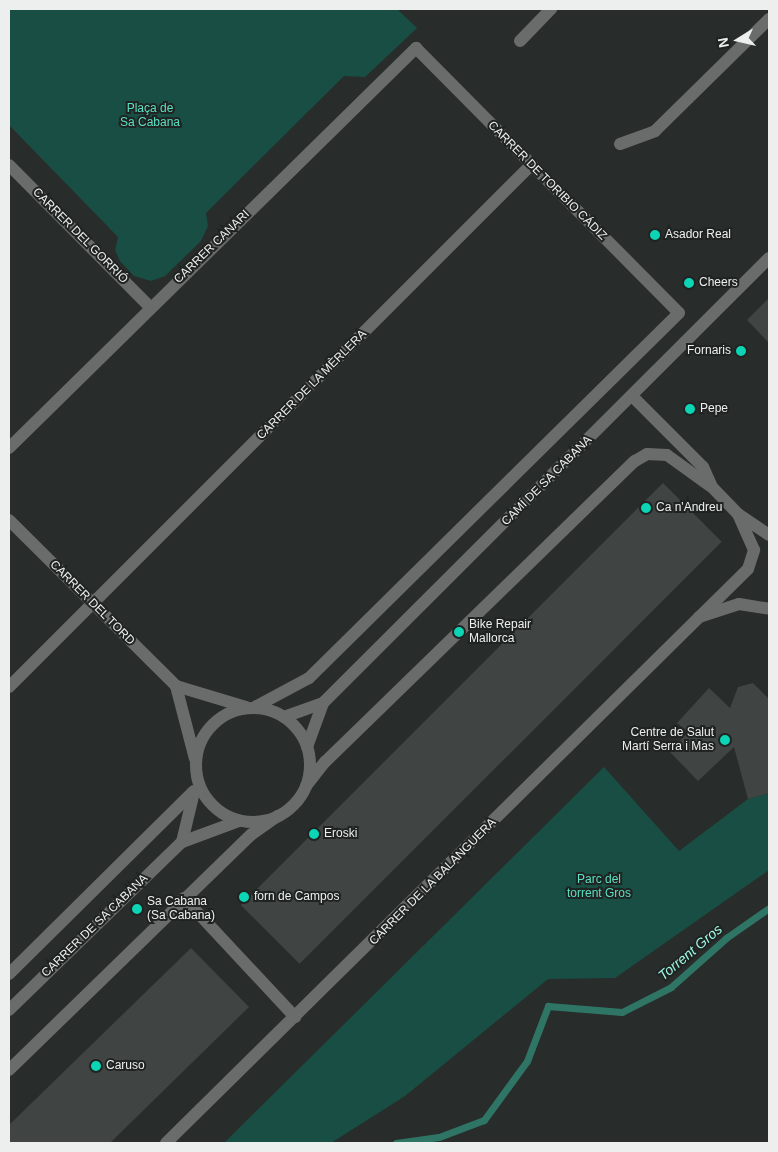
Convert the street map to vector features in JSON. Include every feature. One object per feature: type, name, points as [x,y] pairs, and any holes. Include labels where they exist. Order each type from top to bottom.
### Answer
[{"type":"street","points":[[520,41],[552,9]]},
{"type":"street","points":[[620,144],[655,131],[769,19]]},
{"type":"street","name":"CARRER DE TORIBIO CÁDIZ","points":[[250,707],[309,678],[679,313],[416,48]]},
{"type":"street","name":"CARRER CANARI","points":[[9,448],[150,307],[416,48]]},
{"type":"street","name":"CARRER DEL GORRIÓ","points":[[9,165],[150,307]]},
{"type":"street","name":"CARRER DE LA MÈRLERA","points":[[93,604],[531,165]]},
{"type":"street","name":"CAMÍ DE SA CABANA","points":[[323,703],[769,258]]},
{"type":"street","points":[[632,396],[703,467],[712,487]]},
{"type":"street","points":[[9,1070],[252,834],[294,804],[324,762],[635,461],[647,454],[667,455],[712,487],[738,514],[769,535]]},
{"type":"street","name":"CARRER DE LA BALANGUERA","points":[[166,1143],[748,569],[754,550],[738,514]]},
{"type":"street","name":"CARRER DEL TORD","points":[[9,520],[176,686],[250,707]]},
{"type":"street","points":[[9,687],[93,604]]},
{"type":"street","name":"CARRER DE LA BALANGUERA","points":[[697,618],[739,604],[769,609]]},
{"type":"street","points":[[176,686],[195,760],[195,785],[182,842]]},
{"type":"street","points":[[195,760],[212,724],[250,707],[284,716],[323,703]]},
{"type":"street","points":[[306,786],[310,767],[308,747],[323,703]]},
{"type":"street","points":[[284,716],[308,747]]},
{"type":"street","points":[[195,785],[205,798],[221,813],[239,821],[278,816]]},
{"type":"street","points":[[9,974],[195,785]]},
{"type":"street","name":"CARRER DE SA CABANA","points":[[9,1010],[182,842],[239,821]]},
{"type":"street","points":[[184,898],[295,1017]]},
{"type":"green space","name":"Plaça de Sa Cabana","points":[[9,9],[397,9],[417,28],[365,77],[344,76],[206,213],[208,226],[201,241],[165,276],[151,281],[134,276],[120,261],[115,250],[118,237],[9,125]]},
{"type":"green space","name":"Parc del torrent Gros","points":[[604,767],[679,851],[748,799],[769,793],[769,870],[615,978],[548,979],[405,1096],[331,1143],[224,1143]]},
{"type":"building","points":[[769,298],[769,343],[747,320]]},
{"type":"building","points":[[663,483],[722,542],[300,964],[241,905]]},
{"type":"building","name":"Centre de Salut Martí Serra i Mas","points":[[753,683],[769,699],[769,793],[748,799],[734,747],[698,781],[670,752],[688,732],[677,723],[709,688],[730,708],[738,687]]},
{"type":"building","points":[[191,948],[249,1007],[110,1143],[9,1143],[9,1125]]},
{"type":"waterway","name":"Torrent Gros","points":[[396,1143],[439,1137],[484,1120],[527,1061],[548,1006],[622,1012],[671,987],[726,938],[769,908]]},
{"type":"place","name":"Asador Real","points":[[655,235]]},
{"type":"place","name":"Cheers","points":[[689,283]]},
{"type":"place","name":"Fornaris","points":[[741,351]]},
{"type":"place","name":"Pepe","points":[[690,409]]},
{"type":"place","name":"Ca n'Andreu","points":[[646,508]]},
{"type":"place","name":"Bike Repair Mallorca","points":[[459,632]]},
{"type":"place","name":"Centre de Salut Martí Serra i Mas","points":[[725,740]]},
{"type":"place","name":"Eroski","points":[[314,834]]},
{"type":"place","name":"forn de Campos","points":[[244,897]]},
{"type":"place","name":"Sa Cabana (Sa Cabana)","points":[[137,909]]},
{"type":"place","name":"Caruso","points":[[96,1066]]}]
